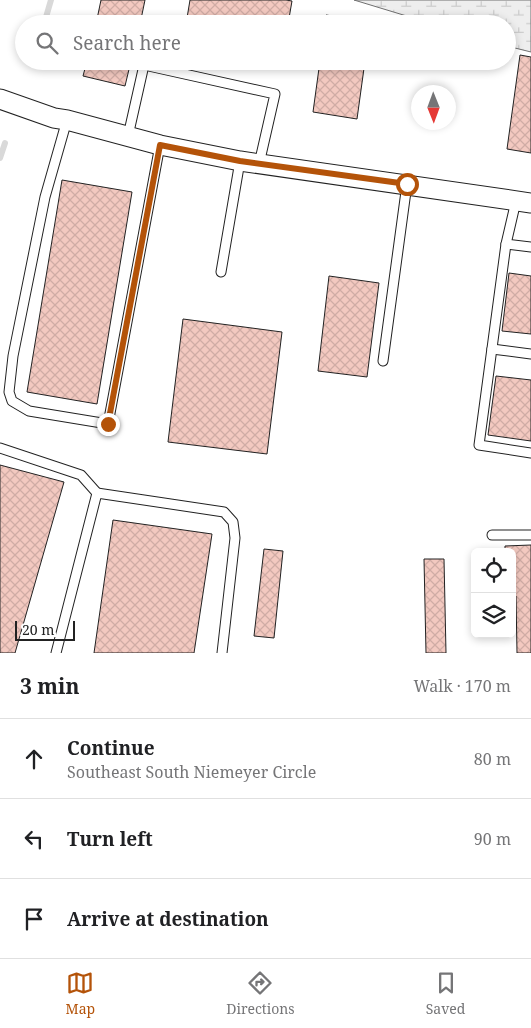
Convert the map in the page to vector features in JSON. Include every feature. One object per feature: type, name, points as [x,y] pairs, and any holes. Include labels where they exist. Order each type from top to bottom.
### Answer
[{"type":"street","points":[[0,99],[54,118],[68,120],[160,145],[240,161],[523,202]]},
{"type":"lane","points":[[128,136],[143,70]]},
{"type":"lane","points":[[167,70],[275,94],[259,164]]},
{"type":"lane","points":[[68,120],[45,197],[13,356],[9,392],[12,401],[29,411],[108,424],[160,145]]},
{"type":"lane","points":[[221,272],[240,161]]},
{"type":"lane","points":[[383,361],[407,184]]},
{"type":"lane","points":[[523,202],[506,244],[479,445],[531,453]]},
{"type":"lane","points":[[506,244],[531,248]]},
{"type":"lane","points":[[492,349],[531,354]]},
{"type":"lane","points":[[0,448],[81,475],[97,493],[224,512],[233,522],[235,538],[222,653]]},
{"type":"lane","points":[[56,653],[97,493]]},
{"type":"lane","points":[[492,535],[531,535]]},
{"type":"green space","points":[[354,0],[531,0],[531,52],[516,48],[516,15],[403,15]]},
{"type":"building","points":[[101,0],[145,0],[142,15],[98,15]]},
{"type":"building","points":[[190,0],[292,1],[290,15],[188,15]]},
{"type":"building","points":[[520,55],[531,57],[531,153],[507,149]]},
{"type":"building","points":[[85,70],[129,70],[125,86],[83,76]]},
{"type":"building","points":[[319,70],[364,70],[357,119],[313,112]]},
{"type":"building","points":[[62,180],[132,192],[97,404],[27,392]]},
{"type":"building","points":[[509,273],[531,276],[531,334],[502,331]]},
{"type":"building","points":[[329,276],[379,283],[367,377],[318,371]]},
{"type":"building","points":[[183,319],[282,332],[267,454],[168,442]]},
{"type":"building","points":[[496,376],[531,380],[531,441],[488,435]]},
{"type":"building","points":[[0,465],[64,482],[15,653],[0,653]]},
{"type":"building","points":[[113,520],[212,534],[194,653],[94,653]]},
{"type":"building","points":[[531,545],[531,653],[517,653],[516,548],[505,548],[505,546]]},
{"type":"building","points":[[264,549],[283,551],[274,638],[254,636]]},
{"type":"building","points":[[424,559],[444,559],[446,653],[426,653]]},
{"type":"waterway","points":[[47,15],[51,0]]},
{"type":"waterway","points":[[0,158],[5,143]]},
{"type":"route","points":[[108,424],[160,145],[240,161],[407,184]]}]
